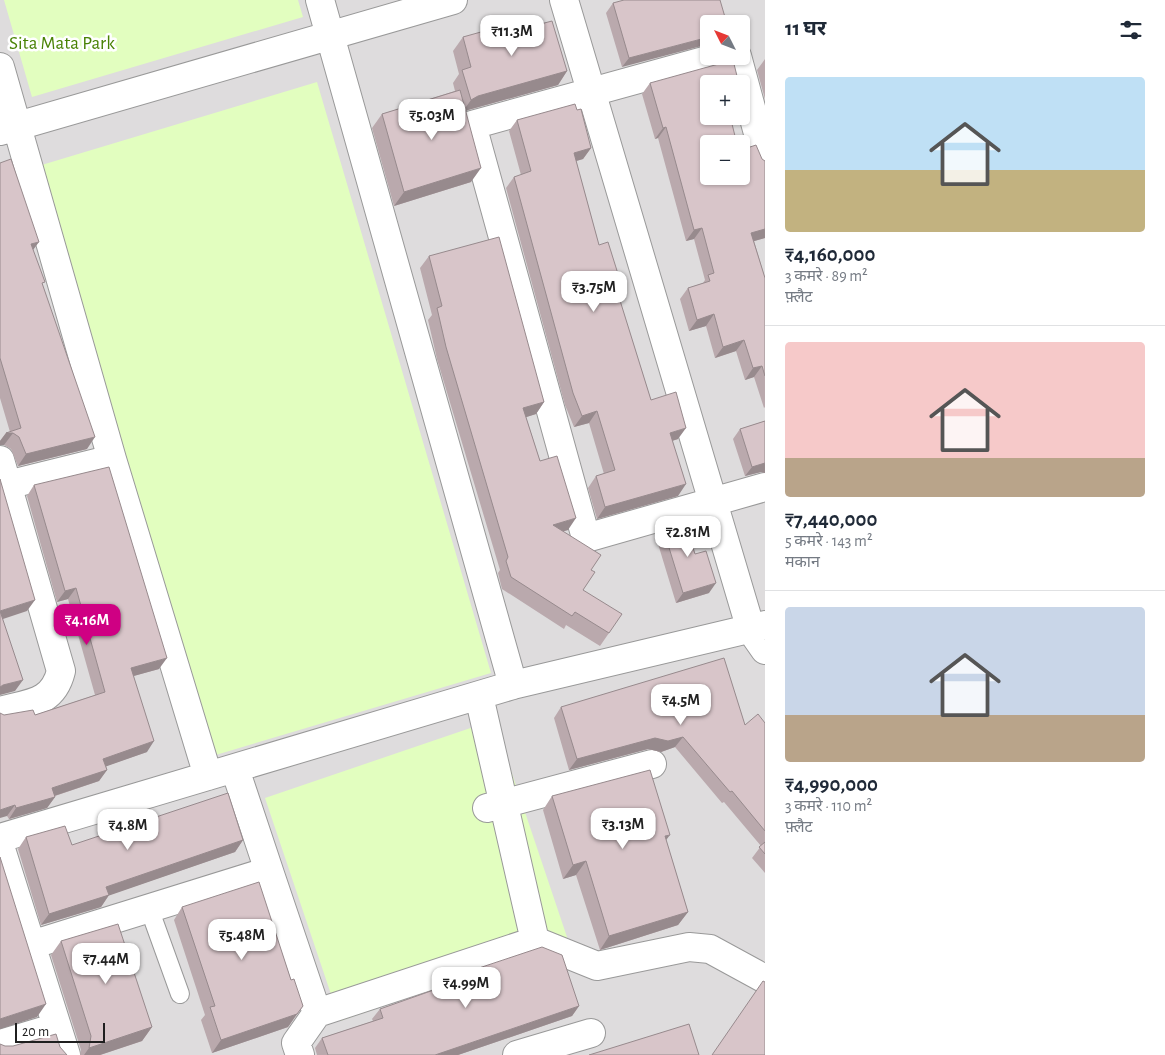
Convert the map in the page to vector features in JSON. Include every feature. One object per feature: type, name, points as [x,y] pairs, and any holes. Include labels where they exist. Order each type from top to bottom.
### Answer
[{"type":"street","points":[[320,0],[513,686]]},
{"type":"street","points":[[8,128],[453,0]]},
{"type":"street","points":[[0,838],[513,686],[760,635],[713,501],[564,0]]},
{"type":"street","points":[[700,62],[472,125],[586,538],[765,487]]},
{"type":"street","points":[[739,65],[765,159]]},
{"type":"street","points":[[0,67],[8,128],[112,459],[208,776]]},
{"type":"street","points":[[0,711],[46,698],[57,686],[61,671],[4,472],[112,459]]},
{"type":"street","points":[[478,696],[494,806],[535,941]]},
{"type":"street","points":[[494,806],[652,764]]},
{"type":"street","points":[[235,769],[317,1013]]},
{"type":"street","points":[[0,846],[66,1055]]},
{"type":"street","points":[[31,945],[268,871]]},
{"type":"street","points":[[300,1055],[296,1043],[317,1013],[535,941],[598,966],[688,947],[710,949],[765,979]]},
{"type":"street","points":[[0,1044],[57,1027]]},
{"type":"street","points":[[517,1055],[591,1033]]},
{"type":"lane","points":[[149,908],[180,994]]},
{"type":"shaded area","points":[[0,0],[765,0],[765,1055],[0,1055]]},
{"type":"green space","name":"Sita Mata Park","points":[[4,0],[298,0],[303,17],[32,97]]},
{"type":"green space","points":[[317,82],[491,673],[209,757],[35,167]]},
{"type":"green space","points":[[494,720],[569,943],[340,1021],[265,798]]},
{"type":"building","points":[[624,0],[720,0],[724,15],[700,15],[700,39],[629,58],[613,3]]},
{"type":"building","points":[[531,18],[533,26],[552,21],[567,71],[478,96],[471,100],[462,70],[471,67],[463,37]]},
{"type":"building","points":[[715,65],[734,65],[737,75],[700,75],[700,125],[732,125],[735,135],[700,135],[700,185],[750,185],[750,147],[756,145],[762,159],[765,161],[765,229],[751,233],[765,278],[765,376],[762,366],[753,368],[744,340],[723,347],[714,314],[697,320],[688,288],[710,281],[708,275],[714,273],[702,228],[694,230],[666,127],[663,128],[650,83]]},
{"type":"building","points":[[460,90],[481,168],[404,192],[382,114]]},
{"type":"building","points":[[575,104],[577,110],[581,109],[591,148],[574,153],[599,245],[608,242],[624,293],[618,294],[651,400],[676,392],[686,428],[670,433],[686,484],[605,507],[596,476],[615,470],[597,411],[582,416],[573,393],[514,177],[531,171],[517,120]]},
{"type":"building","points":[[11,159],[39,242],[31,244],[45,282],[42,283],[95,437],[26,454],[19,437],[13,433],[6,433],[21,428],[0,358],[0,163]]},
{"type":"building","points":[[499,237],[544,402],[523,408],[540,461],[557,456],[576,518],[553,525],[601,555],[591,570],[595,572],[583,590],[622,614],[609,633],[575,612],[572,616],[511,577],[506,561],[508,557],[446,347],[437,308],[442,306],[429,256]]},
{"type":"building","points":[[765,421],[765,463],[752,467],[740,429]]},
{"type":"building","points":[[109,467],[167,658],[131,668],[154,741],[103,759],[107,770],[52,788],[55,797],[16,808],[15,805],[0,810],[0,713],[4,715],[33,710],[35,715],[105,692],[76,588],[65,591],[34,485]]},
{"type":"building","points":[[0,479],[35,600],[0,611]]},
{"type":"building","points":[[684,519],[695,554],[706,551],[716,583],[683,593],[662,525]]},
{"type":"building","points":[[0,611],[23,680],[0,687]]},
{"type":"building","points":[[724,658],[745,725],[758,714],[765,723],[765,831],[683,737],[668,741],[655,738],[577,759],[561,707]]},
{"type":"building","points":[[650,770],[670,835],[665,836],[688,912],[609,936],[586,861],[573,865],[552,796]]},
{"type":"building","points":[[228,793],[243,840],[106,887],[109,895],[49,914],[26,837],[65,826],[72,845]]},
{"type":"building","points":[[765,842],[765,854],[759,847]]},
{"type":"building","points":[[0,857],[46,1004],[0,1019]]},
{"type":"building","points":[[259,882],[291,980],[294,979],[303,1006],[297,1014],[221,1040],[210,1007],[215,1006],[182,907]]},
{"type":"building","points":[[118,924],[152,1027],[89,1048],[91,1036],[61,941]]},
{"type":"building","points":[[542,947],[562,955],[579,1006],[435,1055],[328,1055],[322,1038],[383,1018],[380,1009],[445,986],[443,980]]},
{"type":"building","points":[[763,981],[765,982],[765,1055],[712,1055]]},
{"type":"building","points":[[689,1024],[699,1055],[589,1055]]},
{"type":"building","points":[[56,1034],[60,1047],[67,1055],[0,1055],[0,1044],[13,1046]]}]
